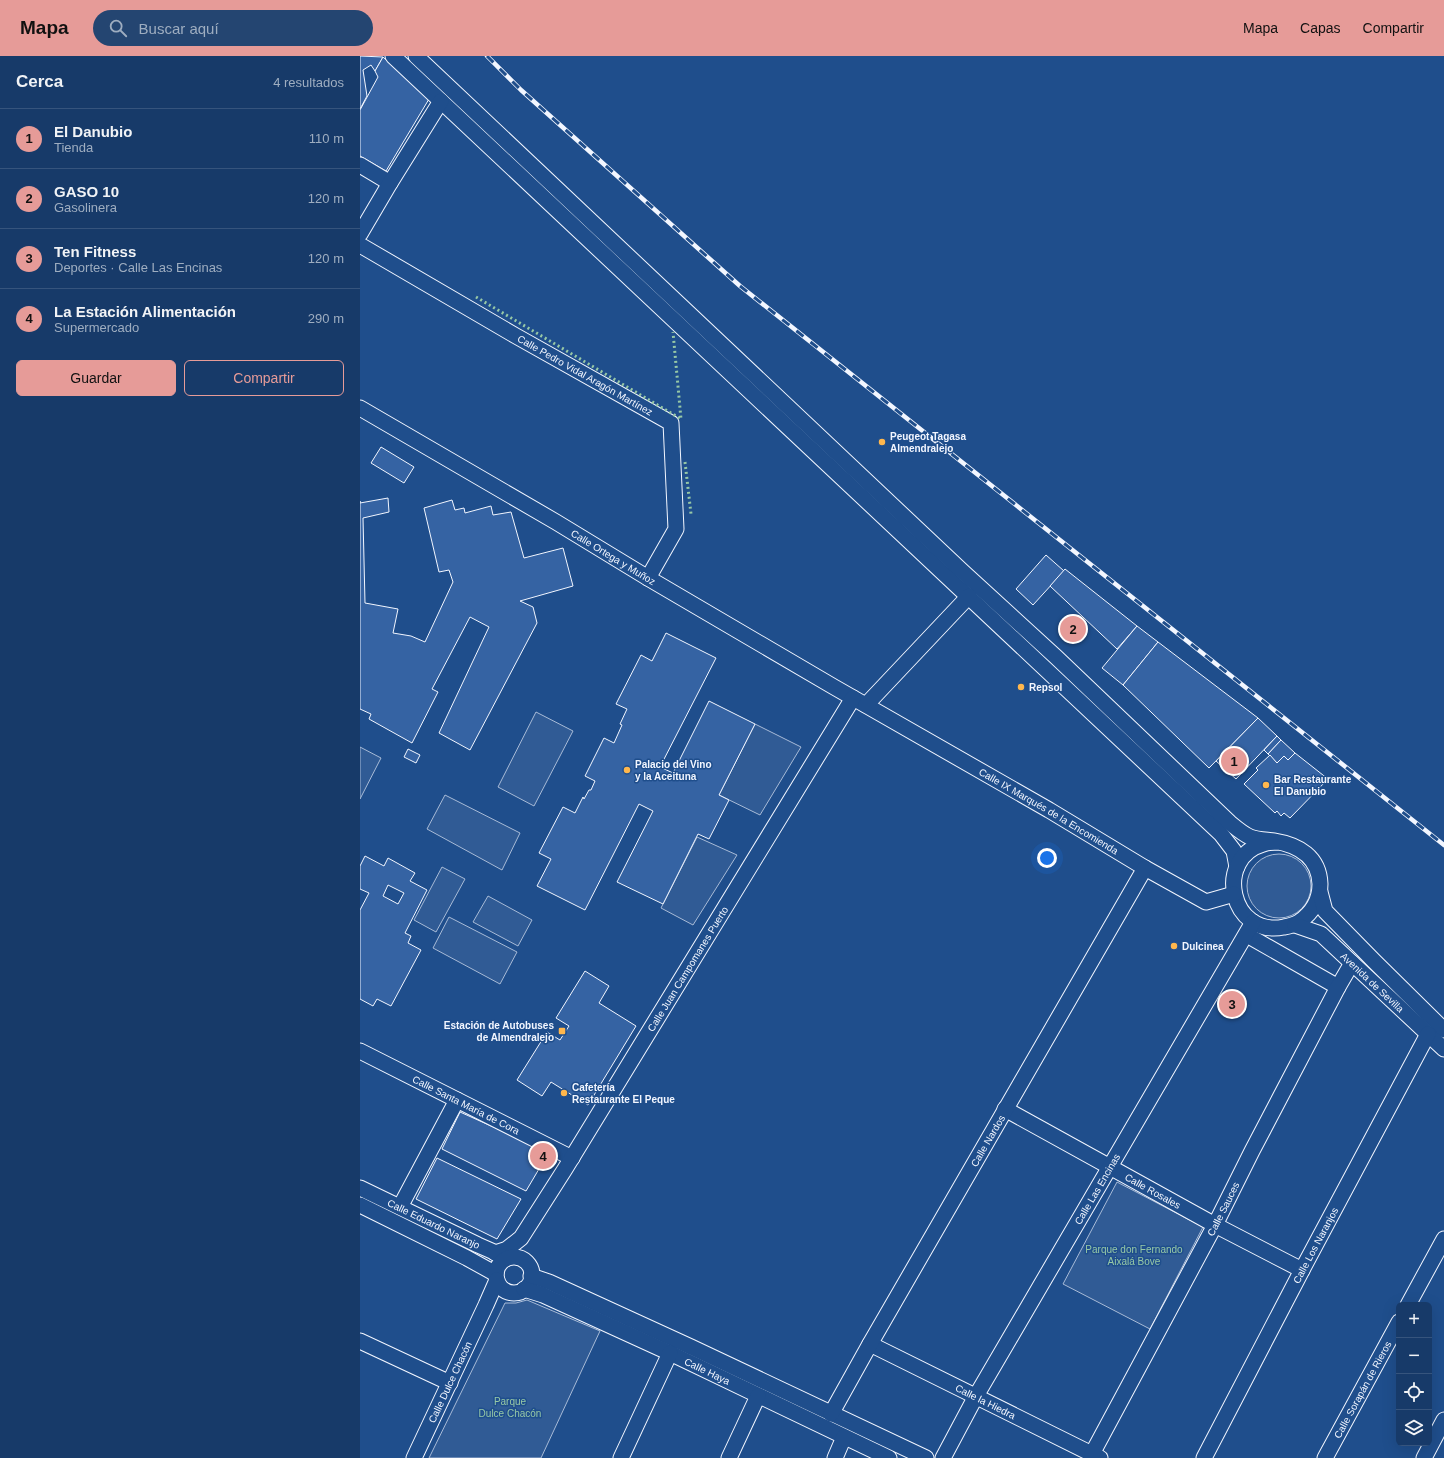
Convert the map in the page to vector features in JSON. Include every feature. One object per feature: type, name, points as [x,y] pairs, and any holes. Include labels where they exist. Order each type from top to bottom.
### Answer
[{"type":"street","points":[[394,56],[1221,834],[1234,851],[1237,867]]},
{"type":"street","points":[[416,56],[952,562],[1056,657],[1230,823],[1251,838],[1279,842],[1297,847],[1309,856],[1320,877],[1320,892],[1315,907],[1308,916],[1295,925],[1275,929],[1260,926],[1250,928]]},
{"type":"street","points":[[360,234],[390,182],[441,101]]},
{"type":"street","points":[[360,165],[390,182]]},
{"type":"street","name":"Calle Pedro Vidal Aragón Martínez","points":[[360,245],[516,336],[671,423],[676,529],[648,578]]},
{"type":"street","name":"Calle Ortega y Muñoz","points":[[360,408],[556,522],[866,706]]},
{"type":"street","points":[[866,706],[968,596]]},
{"type":"street","name":"Calle Juan Campomanes Puerto","points":[[502,1256],[507,1249],[521,1238],[572,1158],[853,698]]},
{"type":"street","name":"Calle IX Marqués de la Encomienda","points":[[866,706],[1049,810],[1145,868],[1206,902],[1234,894]]},
{"type":"street","points":[[1279,842],[1263,844],[1253,848],[1246,854],[1237,867],[1234,878],[1234,894],[1239,908],[1250,928],[1338,987]]},
{"type":"street","name":"Calle Nardos","points":[[831,1414],[1005,1109],[1145,868]]},
{"type":"street","name":"Avenida de Sevilla","points":[[1320,892],[1325,911],[1444,1030]]},
{"type":"street","name":"Avenida de Sevilla","points":[[1295,925],[1321,934],[1444,1049]]},
{"type":"street","name":"Calle Las Encinas","points":[[943,1458],[976,1396],[1250,928]]},
{"type":"street","name":"Calle Sauces","points":[[1096,1456],[1252,1151],[1352,963]]},
{"type":"street","name":"Calle Los Naranjos","points":[[1204,1458],[1428,1034]]},
{"type":"street","name":"Calle Santa María de Cora","points":[[360,1051],[572,1158]]},
{"type":"street","points":[[400,1207],[456,1100]]},
{"type":"street","name":"Calle Rosales","points":[[1005,1109],[1215,1225],[1302,1270]]},
{"type":"street","name":"Calle Eduardo Naranjo","points":[[360,1188],[502,1256]]},
{"type":"street","name":"Calle Eduardo Naranjo","points":[[360,1205],[468,1258],[496,1277]]},
{"type":"street","points":[[521,1238],[526,1262]]},
{"type":"street","points":[[1410,1302],[1444,1239]]},
{"type":"street","points":[[502,1256],[519,1257],[526,1262],[531,1269],[529,1284],[524,1289],[514,1293],[508,1292],[499,1285],[496,1277],[502,1256]]},
{"type":"street","points":[[531,1276],[549,1282],[670,1337],[926,1458]]},
{"type":"street","name":"Calle Dulce Chacón","points":[[414,1458],[486,1306],[496,1277]]},
{"type":"street","name":"Calle Haya","points":[[524,1289],[543,1295],[670,1353],[889,1458]]},
{"type":"street","name":"Calle Dulce Chacón","points":[[486,1306],[497,1294],[508,1292]]},
{"type":"street","name":"Calle Sorapán de Rieros","points":[[1325,1458],[1396,1328]]},
{"type":"street","points":[[360,1342],[450,1383]]},
{"type":"street","name":"Calle la Hiedra","points":[[870,1344],[1096,1456]]},
{"type":"street","points":[[621,1458],[670,1353]]},
{"type":"street","points":[[730,1458],[758,1396]]},
{"type":"street","points":[[1424,1458],[1444,1420]]},
{"type":"street","points":[[835,1458],[844,1437]]},
{"type":"green space","points":[[536,712],[573,731],[534,806],[498,787]]},
{"type":"green space","points":[[755,724],[801,747],[760,815],[719,795]]},
{"type":"green space","points":[[360,747],[381,758],[360,799]]},
{"type":"green space","points":[[445,795],[520,833],[502,870],[427,829]]},
{"type":"green space","points":[[697,837],[737,855],[693,925],[661,908]]},
{"type":"green space","points":[[1279,854],[1297,860],[1305,868],[1311,886],[1305,904],[1297,912],[1279,918],[1261,912],[1253,904],[1247,886],[1253,868],[1261,860]]},
{"type":"green space","points":[[442,867],[465,879],[436,932],[414,920]]},
{"type":"green space","points":[[488,896],[532,920],[518,946],[473,922]]},
{"type":"green space","points":[[449,917],[517,952],[500,984],[433,948]]},
{"type":"green space","name":"Parque don Fernando Aixalá Bove","points":[[1117,1182],[1203,1227],[1150,1329],[1063,1284]]},
{"type":"green space","name":"Parque Dulce Chacón","points":[[527,1300],[600,1331],[541,1458],[429,1458],[505,1303],[516,1303]]},
{"type":"building","points":[[360,56],[383,57],[375,71],[371,65],[363,70],[367,96],[360,109]]},
{"type":"building","points":[[383,57],[429,99],[386,171],[360,156],[360,110],[378,77],[375,71]]},
{"type":"building","points":[[381,447],[414,467],[404,483],[371,463]]},
{"type":"building","points":[[388,498],[389,512],[363,518],[365,603],[398,609],[393,633],[411,636],[425,642],[453,582],[449,570],[439,572],[424,508],[452,500],[455,510],[464,508],[465,513],[491,506],[493,515],[511,512],[524,558],[563,548],[573,586],[520,601],[533,607],[537,623],[470,750],[439,733],[489,627],[470,617],[432,689],[438,692],[412,743],[369,719],[371,714],[360,709],[360,503]]},
{"type":"building","points":[[1046,555],[1064,571],[1033,605],[1016,589]]},
{"type":"building","points":[[1065,569],[1137,626],[1117,649],[1050,586]]},
{"type":"building","points":[[1137,626],[1158,642],[1123,685],[1102,668]]},
{"type":"building","name":"Palacio del Vino y la Aceituna","points":[[666,633],[716,658],[660,767],[673,773],[709,701],[755,724],[719,795],[729,800],[709,839],[698,834],[663,904],[617,882],[653,811],[639,804],[585,910],[537,886],[551,859],[539,853],[563,807],[575,813],[583,797],[584,799],[589,790],[591,790],[595,781],[585,776],[604,738],[614,743],[627,709],[616,704],[641,655],[652,661]]},
{"type":"building","points":[[1158,642],[1258,718],[1209,768],[1123,685]]},
{"type":"building","points":[[1258,718],[1277,736],[1236,779],[1216,761]]},
{"type":"building","points":[[1277,736],[1281,740],[1268,754],[1264,750]]},
{"type":"building","points":[[1281,740],[1295,753],[1288,760],[1284,756],[1277,763],[1268,754]]},
{"type":"building","points":[[408,749],[420,755],[416,763],[404,757]]},
{"type":"building","points":[[1295,753],[1328,779],[1290,818],[1284,813],[1281,816],[1277,811],[1275,813],[1244,784],[1258,770],[1256,768],[1270,755],[1277,763],[1284,756],[1288,760]]},
{"type":"building","points":[[365,856],[384,866],[388,858],[415,873],[410,881],[427,890],[405,933],[411,936],[408,943],[421,950],[391,1006],[377,999],[373,1006],[360,999],[360,910],[369,893],[360,889],[360,866]],"holes":[[[388,885],[404,893],[398,904],[383,896]]]},
{"type":"building","points":[[585,971],[609,986],[599,1003],[636,1026],[588,1105],[551,1082],[542,1096],[517,1080],[547,1032],[560,1040],[569,1026],[556,1018]]},
{"type":"building","points":[[460,1112],[549,1152],[526,1191],[442,1149]]},
{"type":"building","points":[[437,1158],[521,1199],[497,1239],[416,1199]]},
{"type":"railway","points":[[487,56],[521,90],[740,286],[1444,845]]},
{"type":"hedge","points":[[476,297],[681,419],[673,332]]},
{"type":"hedge","points":[[685,462],[691,514]]},
{"type":"place","name":"Peugeot Tagasa Almendralejo","points":[[882,442]]},
{"type":"place","name":"GASO 10","points":[[1073,629]]},
{"type":"place","name":"Repsol","points":[[1021,687]]},
{"type":"place","name":"El Danubio","points":[[1234,761]]},
{"type":"place","name":"Palacio del Vino y la Aceituna","points":[[627,770]]},
{"type":"place","name":"Bar Restaurante El Danubio","points":[[1266,785]]},
{"type":"place","name":"Dulcinea","points":[[1174,946]]},
{"type":"place","name":"Ten Fitness","points":[[1232,1004]]},
{"type":"place","name":"Estación de Autobuses de Almendralejo","points":[[562,1031]]},
{"type":"place","name":"Cafetería Restaurante El Peque","points":[[564,1093]]},
{"type":"place","name":"La Estación Alimentación","points":[[543,1156]]}]
